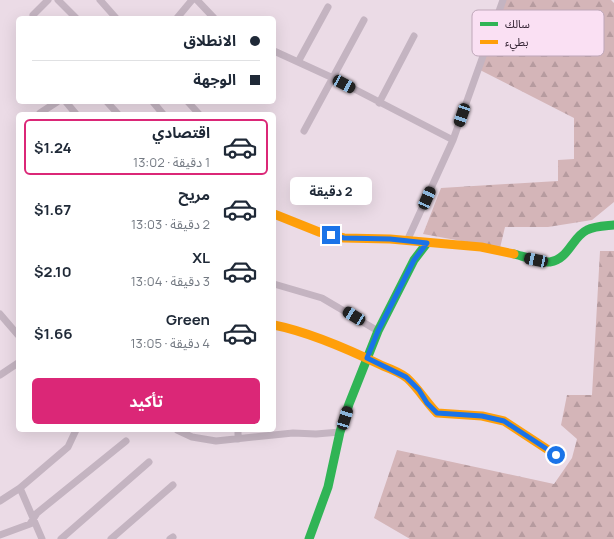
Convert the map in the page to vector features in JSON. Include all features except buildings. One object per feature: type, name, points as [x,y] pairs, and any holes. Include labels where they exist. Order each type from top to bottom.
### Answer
[{"type":"street","points":[[33,15],[48,0]]},
{"type":"street","points":[[58,0],[74,16]]},
{"type":"street","points":[[100,0],[114,16]]},
{"type":"street","points":[[179,16],[192,0]]},
{"type":"street","points":[[197,0],[212,16]]},
{"type":"street","points":[[499,10],[503,0]]},
{"type":"street","points":[[298,62],[328,7]]},
{"type":"street","points":[[304,131],[364,20]]},
{"type":"street","points":[[379,103],[414,36]]},
{"type":"street","points":[[276,52],[333,78],[453,140]]},
{"type":"street","points":[[407,241],[453,140],[483,56]]},
{"type":"street","points":[[42,112],[54,104]]},
{"type":"street","points":[[68,104],[74,112]]},
{"type":"street","points":[[110,104],[116,112]]},
{"type":"street","points":[[155,104],[162,112]]},
{"type":"street","points":[[190,104],[197,112]]},
{"type":"street","points":[[276,215],[331,235],[352,238],[390,239],[481,247],[549,262],[556,261],[566,254],[579,236],[585,231],[598,226],[614,225]]},
{"type":"street","points":[[309,539],[328,487],[340,432],[367,358],[378,331],[414,260],[427,243]]},
{"type":"street","points":[[276,285],[322,298],[378,331]]},
{"type":"street","points":[[0,314],[16,333]]},
{"type":"street","points":[[276,325],[294,329],[367,358],[406,377],[419,390],[427,403],[437,413],[482,416],[504,421],[556,455]]},
{"type":"street","points":[[0,375],[16,364]]},
{"type":"street","points":[[0,501],[20,488],[68,447],[75,432]]},
{"type":"street","points":[[181,432],[192,437],[216,441],[238,440],[293,433],[316,434],[340,432]]},
{"type":"street","points":[[238,432],[238,440]]},
{"type":"street","points":[[0,535],[30,524],[37,514],[126,441]]},
{"type":"street","points":[[61,539],[149,462]]},
{"type":"street","points":[[111,539],[173,485]]},
{"type":"street","points":[[20,488],[42,539]]},
{"type":"green space","points":[[503,0],[611,0],[614,3],[614,202],[592,220],[548,227],[505,227],[500,248],[423,234],[441,188],[558,181],[558,160],[574,159],[574,118],[480,70],[485,56],[604,56],[604,10],[500,10]]},
{"type":"green space","points":[[600,251],[614,251],[614,539],[410,539],[374,518],[397,450],[554,484],[572,458],[577,439],[561,425],[567,395],[592,395]]},
{"type":"traffic: fast","points":[[514,254],[550,262],[562,257],[582,233],[587,230],[614,225]]},
{"type":"traffic: fast","points":[[309,539],[328,487],[340,432],[349,404],[378,331],[414,260],[427,243]]},
{"type":"traffic: slow","points":[[276,215],[319,232],[344,238],[390,239],[481,247],[514,254]]},
{"type":"traffic: slow","points":[[276,325],[301,332],[329,342],[399,373],[411,382],[437,413],[482,416],[504,421],[556,455]]},
{"type":"route","points":[[331,235],[344,238],[390,239],[427,243],[414,260],[378,331],[367,358],[406,377],[419,390],[427,403],[437,413],[482,416],[504,421],[556,455]]}]
